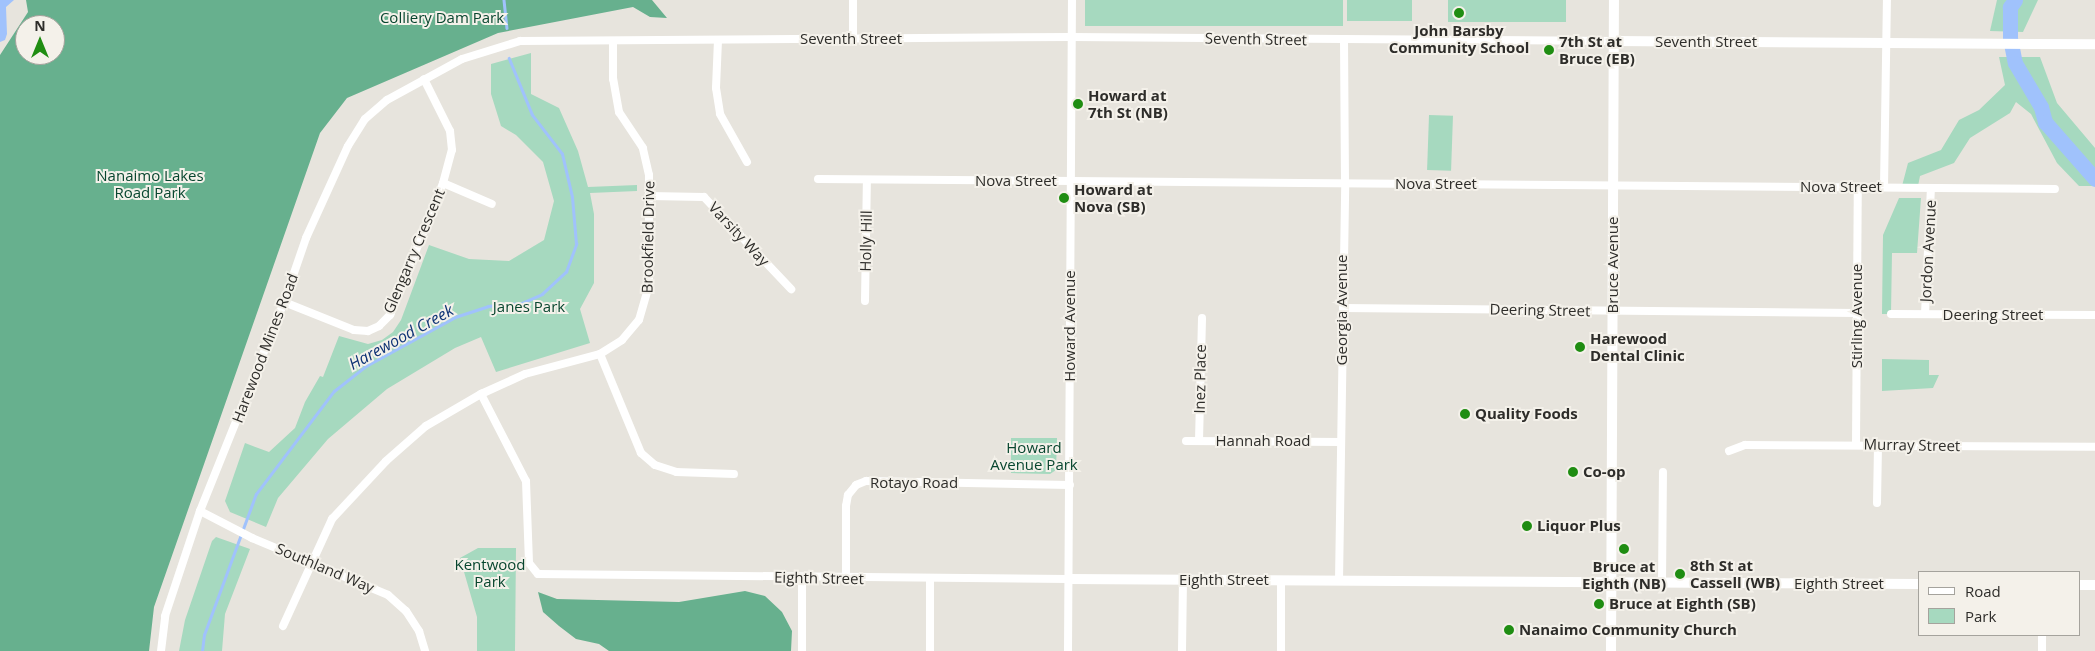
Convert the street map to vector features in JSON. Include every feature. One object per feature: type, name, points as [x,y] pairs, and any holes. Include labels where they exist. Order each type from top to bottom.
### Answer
[{"type":"street","points":[[853,0],[853,39]]},
{"type":"street","name":"Howard Avenue","points":[[1068,651],[1072,0]]},
{"type":"street","name":"Bruce Avenue","points":[[1611,651],[1614,0]]},
{"type":"street","points":[[1884,187],[1887,0]]},
{"type":"street","name":"Seventh Street","points":[[424,79],[462,59],[520,41],[1072,37],[2095,44]]},
{"type":"street","name":"Georgia Avenue","points":[[1339,581],[1345,183],[1344,39]]},
{"type":"street","name":"Brookfield Drive","points":[[283,626],[314,562],[332,519],[386,461],[426,426],[481,394],[525,374],[600,354],[622,340],[639,320],[648,297],[649,175],[643,148],[619,112],[613,79],[613,40]]},
{"type":"street","points":[[718,40],[716,88],[720,114],[747,162]]},
{"type":"street","name":"Glengarry Crescent","points":[[284,302],[354,330],[368,331],[379,326],[390,315],[443,183],[452,150],[450,130],[424,79]]},
{"type":"street","name":"Harewood Mines Road","points":[[161,651],[165,616],[200,511],[284,302],[306,238],[361,126],[387,100],[424,79]]},
{"type":"street","name":"Nova Street","points":[[818,179],[2055,189]]},
{"type":"street","name":"Holly Hill","points":[[865,302],[867,180]]},
{"type":"street","points":[[443,183],[492,204]]},
{"type":"street","name":"Stirling Avenue","points":[[1856,444],[1858,187]]},
{"type":"street","name":"Jordon Avenue","points":[[1925,314],[1931,188]]},
{"type":"street","name":"Varsity Way","points":[[649,196],[704,196],[791,289]]},
{"type":"street","name":"Deering Street","points":[[1343,308],[1857,314]]},
{"type":"street","name":"Deering Street","points":[[1891,314],[2095,315]]},
{"type":"street","name":"Inez Place","points":[[1199,441],[1202,318]]},
{"type":"street","points":[[600,354],[640,453],[655,465],[676,472],[734,474]]},
{"type":"street","name":"Eighth Street","points":[[481,394],[526,481],[529,563],[532,570],[546,577],[1918,584]]},
{"type":"street","name":"Hannah Road","points":[[1186,440],[1341,442]]},
{"type":"street","points":[[1877,503],[1878,444]]},
{"type":"street","name":"Murray Street","points":[[1729,451],[1745,445],[1878,444],[2095,447]]},
{"type":"street","points":[[1662,583],[1663,472]]},
{"type":"street","name":"Rotayo Road","points":[[846,579],[846,506],[848,495],[856,484],[866,481],[1070,484]]},
{"type":"street","name":"Southland Way","points":[[200,511],[252,538],[314,562],[388,595],[406,611],[419,631],[425,651]]},
{"type":"street","points":[[802,577],[802,651]]},
{"type":"street","points":[[930,579],[930,651]]},
{"type":"street","points":[[1182,651],[1183,580]]},
{"type":"street","points":[[1281,580],[1281,651]]},
{"type":"street","points":[[2080,585],[2095,585]]},
{"type":"street","points":[[2042,636],[2042,651]]},
{"type":"green space","name":"Nanaimo Lakes Road Park","points":[[26,0],[652,0],[667,18],[650,17],[633,7],[498,33],[347,98],[320,133],[154,607],[149,651],[0,651],[0,55],[15,32],[15,65],[65,65],[65,15],[26,15],[28,12]]},
{"type":"green space","points":[[1085,0],[1343,0],[1343,26],[1085,26]]},
{"type":"green space","points":[[1347,0],[1412,0],[1412,21],[1347,21]]},
{"type":"green space","points":[[1448,0],[1566,0],[1566,22],[1448,22]]},
{"type":"green space","points":[[1997,0],[2038,0],[2023,32],[1990,31]]},
{"type":"green space","name":"Janes Park","points":[[531,53],[531,94],[559,108],[578,151],[588,187],[637,185],[637,191],[590,193],[594,214],[594,283],[580,309],[590,343],[496,372],[481,337],[455,348],[387,389],[328,439],[278,498],[266,527],[230,512],[225,501],[245,443],[269,452],[295,428],[305,402],[320,376],[323,377],[339,336],[368,344],[382,340],[393,332],[401,320],[429,245],[469,259],[509,261],[544,240],[554,201],[543,162],[516,135],[501,126],[491,94],[491,64]]},
{"type":"green space","points":[[1999,57],[2040,57],[2057,103],[2095,148],[2095,186],[2079,186],[2057,163],[2031,114],[2016,102],[2010,113],[1970,138],[1954,163],[1920,176],[1918,186],[1902,186],[1908,163],[1941,150],[1959,120],[1979,110],[2005,85]]},
{"type":"green space","points":[[1429,115],[1453,116],[1451,171],[1427,170]]},
{"type":"green space","points":[[1899,198],[1921,198],[1917,253],[1892,253],[1891,314],[1882,314],[1883,235]]},
{"type":"green space","points":[[1882,359],[1929,360],[1929,375],[1939,375],[1933,388],[1882,391]]},
{"type":"green space","name":"Howard Avenue Park","points":[[1011,438],[1057,438],[1056,470],[1050,474],[1011,473]]},
{"type":"green space","points":[[216,537],[250,549],[225,614],[222,651],[179,651],[185,620],[212,541]]},
{"type":"green space","name":"Kentwood Park","points":[[478,548],[516,548],[515,651],[477,651],[477,617],[460,558]]},
{"type":"green space","points":[[745,591],[765,596],[782,612],[792,631],[791,651],[609,651],[599,644],[576,639],[559,626],[543,612],[538,592],[557,599],[679,602]]},
{"type":"water","points":[[0,0],[14,0],[6,7],[7,34],[5,40],[0,42]]},
{"type":"waterway","name":"Harewood Creek","points":[[504,0],[507,28]]},
{"type":"waterway","points":[[2015,0],[2010,7],[2010,38],[2015,63],[2041,107],[2045,122],[2095,179]]},
{"type":"waterway","name":"Harewood Creek","points":[[202,651],[204,635],[256,494],[334,391],[366,366],[455,317],[488,306],[522,303],[542,294],[566,272],[576,244],[572,197],[562,154],[532,115],[509,59]]},
{"type":"place","name":"John Barsby Community School","points":[[1459,13]]},
{"type":"place","name":"7th St at Bruce (EB)","points":[[1549,50]]},
{"type":"place","name":"Howard at 7th St (NB)","points":[[1078,104]]},
{"type":"place","name":"Howard at Nova (SB)","points":[[1064,198]]},
{"type":"place","name":"Harewood Dental Clinic","points":[[1580,347]]},
{"type":"place","name":"Quality Foods","points":[[1465,414]]},
{"type":"place","name":"Co-op","points":[[1573,472]]},
{"type":"place","name":"Liquor Plus","points":[[1527,526]]},
{"type":"place","name":"Bruce at Eighth (NB)","points":[[1624,549]]},
{"type":"place","name":"8th St at Cassell (WB)","points":[[1680,574]]},
{"type":"place","name":"Bruce at Eighth (SB)","points":[[1599,604]]},
{"type":"place","name":"Nanaimo Community Church","points":[[1509,630]]},
{"type":"park label","name":"Colliery Dam Park","points":[[442,18]]}]
